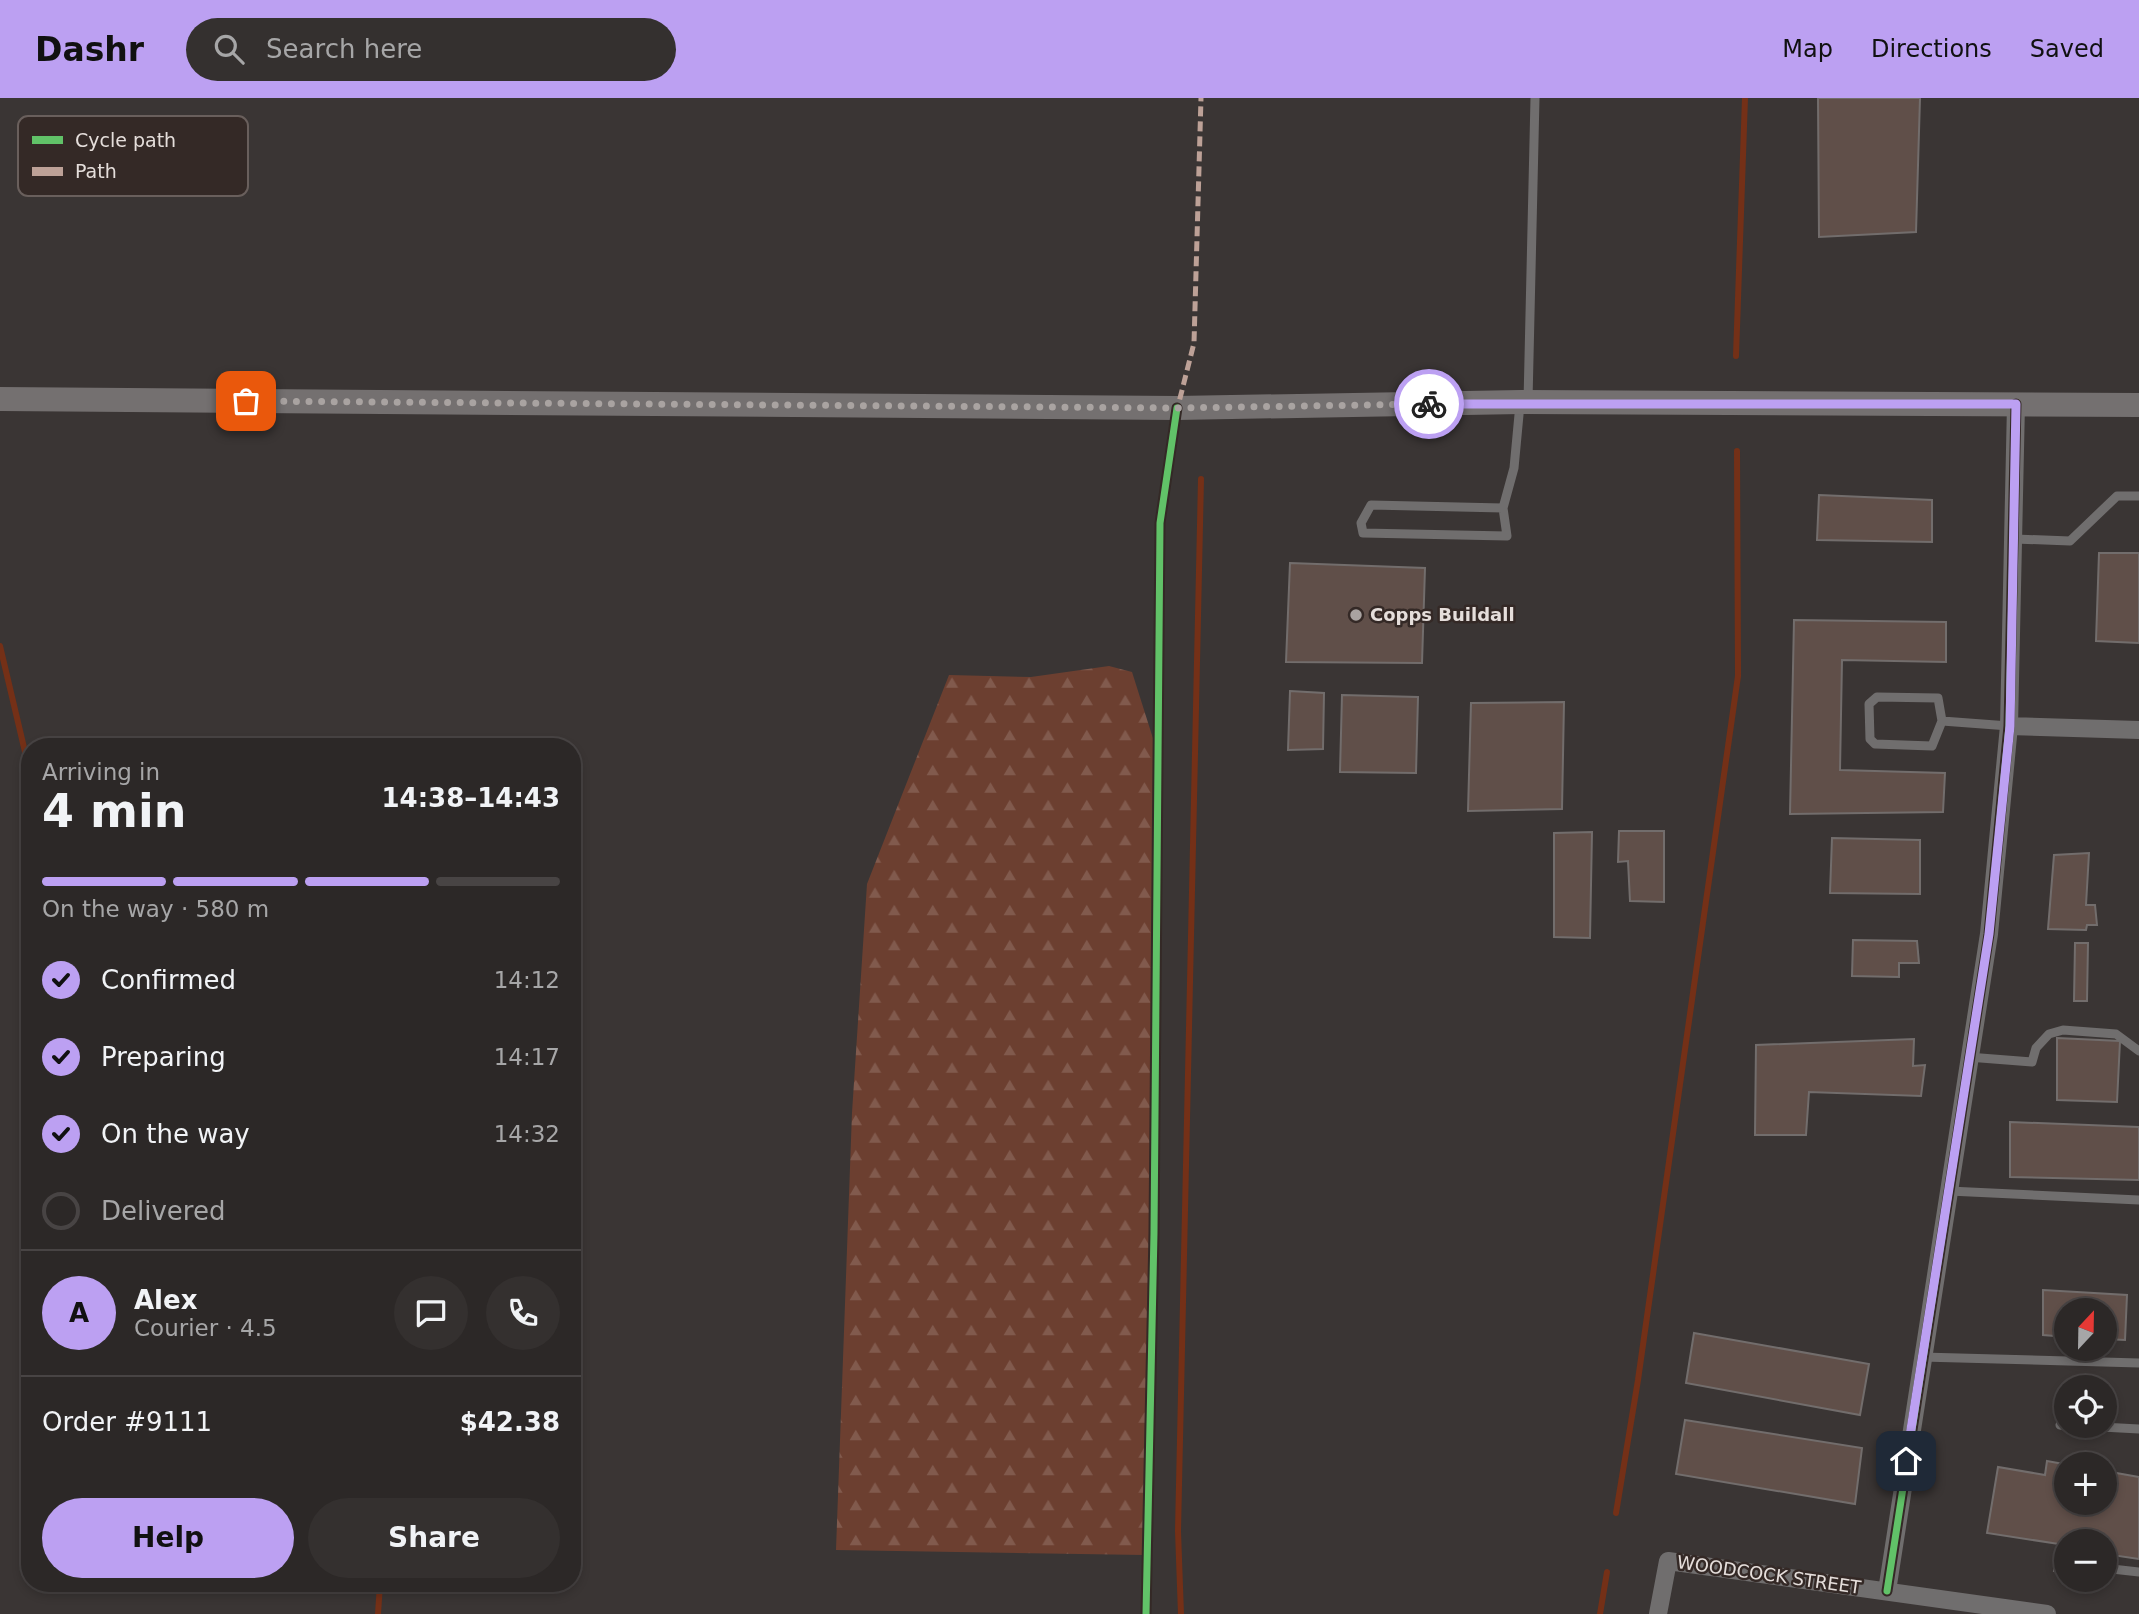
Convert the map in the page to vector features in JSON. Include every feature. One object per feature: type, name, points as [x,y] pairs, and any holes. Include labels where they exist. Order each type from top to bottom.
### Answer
[{"type":"main road","points":[[0,399],[1177,408],[1525,402],[2139,405]]},
{"type":"street","points":[[1887,1591],[1989,934],[2010,726],[2016,404]]},
{"type":"street","points":[[2010,726],[2139,730]]},
{"type":"street","name":"WOODCOCK STREET","points":[[1658,1614],[1668,1562],[1887,1591],[2004,1611],[2047,1614]]},
{"type":"lane","points":[[1503,508],[1371,505],[1361,523],[1363,533],[1507,536],[1503,508],[1514,468],[1525,402],[1535,98]]},
{"type":"lane","points":[[2015,539],[2070,541],[2117,496],[2139,496]]},
{"type":"lane","points":[[1877,697],[1938,698],[1942,720],[1932,746],[1875,744],[1870,739],[1869,704],[1877,697]]},
{"type":"lane","points":[[1942,720],[2010,726]]},
{"type":"lane","points":[[1968,1057],[2032,1062],[2036,1048],[2049,1034],[2063,1030],[2116,1034],[2139,1051]]},
{"type":"lane","points":[[1947,1191],[2139,1200]]},
{"type":"lane","points":[[1922,1357],[2139,1363]]},
{"type":"lane","points":[[2117,1428],[2139,1429]]},
{"type":"lane","points":[[2117,1570],[2139,1572]]},
{"type":"green space","points":[[1109,666],[1132,672],[1163,770],[1145,1555],[836,1550],[852,1113],[867,884],[949,675],[1031,677]]},
{"type":"building","points":[[1818,98],[1920,98],[1916,232],[1819,237]]},
{"type":"building","points":[[1819,495],[1932,500],[1932,542],[1817,540]]},
{"type":"building","points":[[2099,553],[2139,553],[2139,643],[2096,641]]},
{"type":"building","name":"Copps Buildall","points":[[1290,563],[1425,568],[1422,663],[1286,662]]},
{"type":"building","points":[[1794,620],[1946,622],[1946,662],[1842,660],[1840,770],[1945,773],[1943,812],[1790,814]]},
{"type":"building","points":[[1290,691],[1324,693],[1323,749],[1288,750]]},
{"type":"building","points":[[1342,695],[1418,697],[1416,773],[1340,772]]},
{"type":"building","points":[[1564,702],[1562,809],[1468,811],[1471,703]]},
{"type":"building","points":[[1619,831],[1664,831],[1664,902],[1630,901],[1628,861],[1618,862]]},
{"type":"building","points":[[1592,832],[1590,938],[1554,937],[1554,833]]},
{"type":"building","points":[[1832,838],[1920,840],[1920,894],[1830,893]]},
{"type":"building","points":[[2089,853],[2086,905],[2095,905],[2097,925],[2087,925],[2086,930],[2048,929],[2054,855]]},
{"type":"building","points":[[1853,940],[1917,941],[1919,963],[1899,963],[1899,977],[1852,976]]},
{"type":"building","points":[[2075,943],[2088,943],[2087,1001],[2074,1001]]},
{"type":"building","points":[[2057,1038],[2120,1041],[2117,1102],[2057,1100]]},
{"type":"building","points":[[1914,1039],[1913,1066],[1925,1065],[1921,1096],[1809,1092],[1806,1135],[1755,1135],[1756,1045]]},
{"type":"building","points":[[2010,1122],[2139,1127],[2139,1180],[2010,1177]]},
{"type":"building","points":[[2043,1290],[2127,1295],[2125,1340],[2118,1340],[2118,1298],[2054,1298],[2054,1336],[2043,1335]]},
{"type":"building","points":[[1694,1333],[1869,1364],[1860,1415],[1686,1383]]},
{"type":"building","points":[[1685,1420],[1862,1448],[1855,1504],[1676,1474]]},
{"type":"building","points":[[2047,1461],[2054,1462],[2054,1515],[2117,1515],[2117,1473],[2139,1477],[2139,1559],[2117,1556],[2117,1529],[2054,1529],[2054,1543],[1987,1533],[1998,1467],[2045,1475]]},
{"type":"waterway","points":[[1736,356],[1745,98]]},
{"type":"waterway","points":[[1616,1513],[1638,1380],[1738,676],[1737,451]]},
{"type":"waterway","points":[[1181,1614],[1178,1531],[1201,479]]},
{"type":"waterway","points":[[0,646],[22,738]]},
{"type":"waterway","points":[[1600,1614],[1607,1572]]},
{"type":"waterway","points":[[378,1614],[379,1592]]},
{"type":"marked path","points":[[1176,414],[1194,343],[1201,98]]},
{"type":"cycle path","points":[[1887,1591],[1989,934],[2009,726],[2016,404]]},
{"type":"cycle path","points":[[1146,1614],[1154,1233],[1160,523],[1177,408]]},
{"type":"way so far","points":[[246,401],[1177,408],[1429,404]]},
{"type":"place","name":"Copps Buildall","points":[[1356,615]]},
{"type":"route","points":[[1429,404],[2016,404],[2010,726],[1989,934],[1906,1461]]}]
